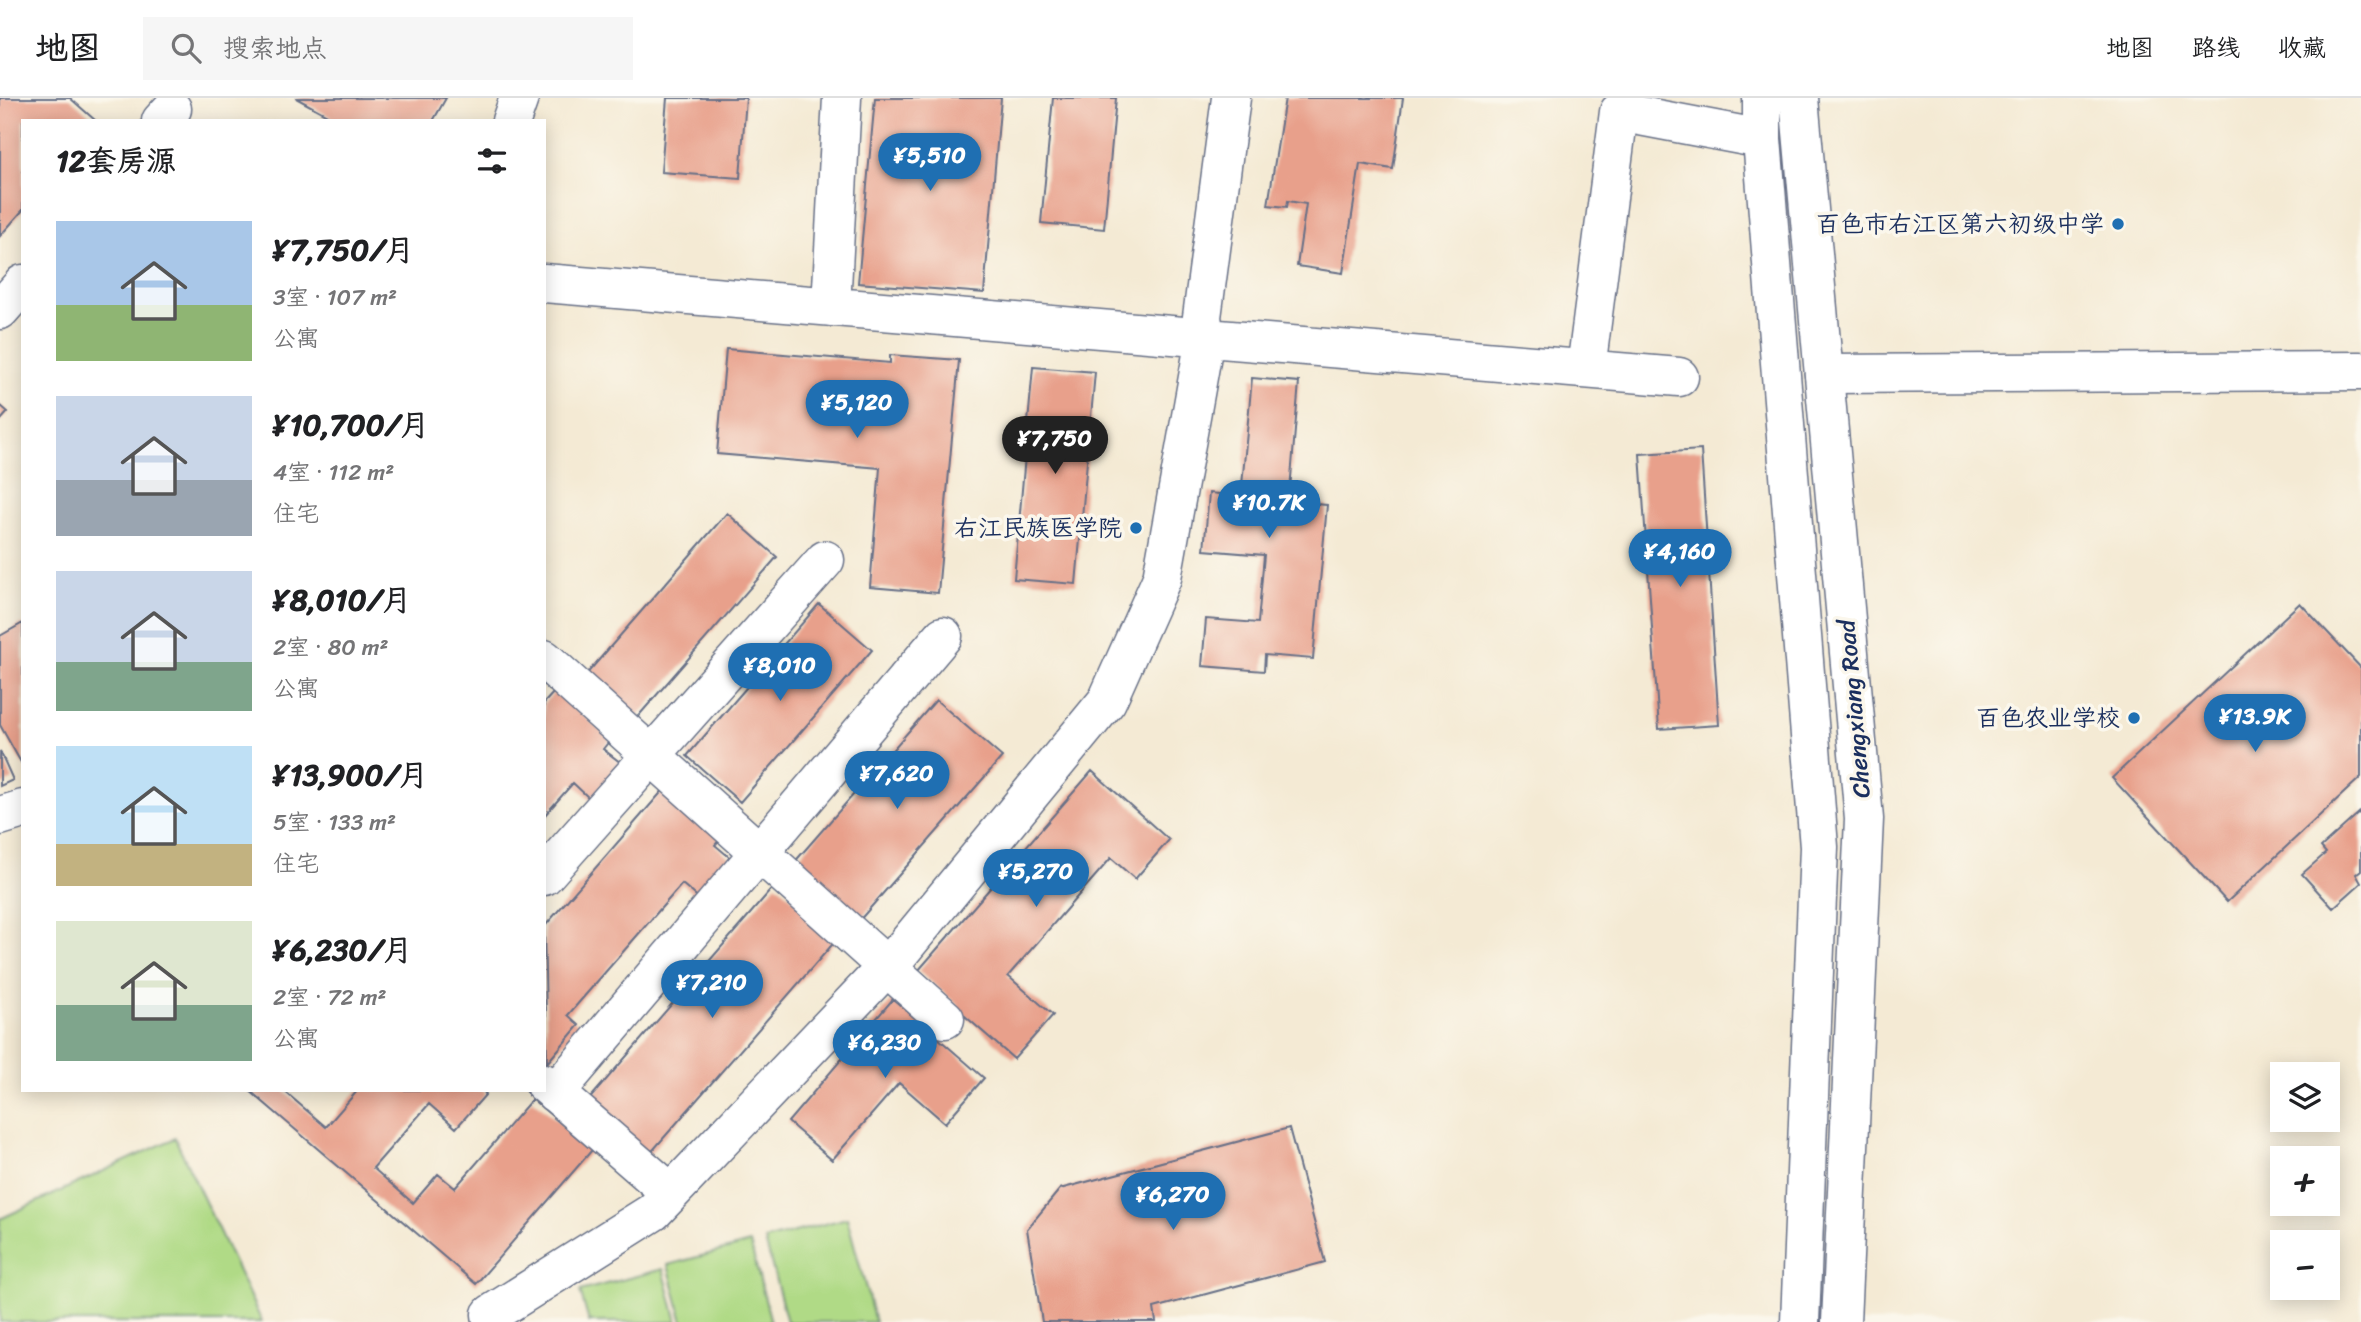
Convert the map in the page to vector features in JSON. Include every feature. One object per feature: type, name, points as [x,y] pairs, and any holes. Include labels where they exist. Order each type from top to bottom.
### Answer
[{"type":"main road","points":[[512,119],[519,98]]},
{"type":"main road","points":[[831,307],[842,98]]},
{"type":"main road","points":[[492,1322],[491,1314],[653,1212],[887,966],[1107,701],[1162,578],[1205,338],[1202,317],[1231,98]]},
{"type":"main road","name":"Chengxiang Road","points":[[1762,98],[1762,139],[1819,847],[1800,1322]]},
{"type":"main road","name":"Chengxiang Road","points":[[1799,98],[1864,819],[1841,1322]]},
{"type":"main road","points":[[1586,369],[1620,105],[1762,139]]},
{"type":"main road","points":[[546,284],[1679,376]]},
{"type":"main road","points":[[0,310],[21,286]]},
{"type":"main road","points":[[1824,374],[2361,371]]},
{"type":"main road","points":[[546,874],[825,560]]},
{"type":"main road","points":[[671,1193],[550,1088],[760,852],[943,636]]},
{"type":"main road","points":[[546,661],[945,1019]]},
{"type":"main road","points":[[0,816],[21,810]]},
{"type":"green space","points":[[175,1138],[262,1322],[0,1322],[0,1219]]},
{"type":"green space","points":[[847,1218],[875,1322],[787,1322],[765,1240]]},
{"type":"green space","points":[[750,1243],[771,1322],[683,1322],[668,1265]]},
{"type":"green space","points":[[663,1269],[677,1322],[589,1322],[580,1291]]},
{"type":"building","points":[[0,98],[70,98],[94,119],[21,119],[21,212],[0,236]]},
{"type":"building","points":[[296,98],[446,98],[434,119],[334,119]]},
{"type":"building","points":[[667,98],[746,98],[740,178],[661,172]]},
{"type":"building","points":[[875,98],[1001,98],[984,293],[858,283]]},
{"type":"building","points":[[1053,98],[1116,98],[1104,229],[1041,223]]},
{"type":"building","points":[[1285,98],[1403,98],[1393,169],[1360,164],[1343,273],[1297,266],[1306,204],[1288,201],[1287,207],[1268,205]]},
{"type":"building","points":[[726,349],[890,363],[890,355],[959,360],[938,593],[870,587],[880,468],[717,454]]},
{"type":"building","points":[[1033,367],[1095,372],[1076,584],[1014,579]]},
{"type":"building","points":[[1252,378],[1299,382],[1289,502],[1327,505],[1313,659],[1265,655],[1264,671],[1202,666],[1206,619],[1258,623],[1264,555],[1204,550],[1209,493],[1241,496]]},
{"type":"building","points":[[0,405],[8,412],[0,421]]},
{"type":"building","points":[[1701,450],[1719,725],[1659,729],[1640,454]]},
{"type":"building","points":[[727,513],[777,557],[634,721],[584,677]]},
{"type":"building","points":[[2300,603],[2361,668],[2361,777],[2227,902],[2112,778]]},
{"type":"building","points":[[819,604],[872,650],[740,802],[687,756]]},
{"type":"building","points":[[21,624],[21,762],[0,725],[0,636]]},
{"type":"building","points":[[555,691],[611,739],[603,749],[621,763],[590,799],[573,783],[546,814],[546,701]]},
{"type":"building","points":[[936,700],[1002,757],[858,922],[792,865]]},
{"type":"building","points":[[0,751],[13,780],[0,786]]},
{"type":"building","points":[[1092,771],[1169,840],[1135,879],[1111,858],[1008,976],[1053,1015],[1014,1059],[918,971]]},
{"type":"building","points":[[665,788],[722,837],[715,845],[734,861],[700,899],[682,884],[568,1015],[579,1025],[547,1063],[546,925]]},
{"type":"building","points":[[2361,811],[2361,870],[2356,874],[2361,883],[2333,908],[2302,874],[2326,853],[2321,847]]},
{"type":"building","points":[[776,884],[838,938],[647,1157],[586,1103]]},
{"type":"building","points":[[893,999],[984,1078],[945,1123],[899,1083],[832,1160],[788,1122]]},
{"type":"building","points":[[251,1092],[285,1092],[326,1127],[356,1092],[484,1092],[486,1094],[456,1128],[429,1104],[373,1168],[413,1203],[438,1174],[455,1188],[532,1099],[592,1150],[476,1284]]},
{"type":"building","points":[[1289,1128],[1325,1262],[1154,1308],[1156,1322],[1042,1322],[1027,1229],[1060,1189]]},
{"type":"place","name":"百色市右江区第六初级中学","points":[[2118,224]]},
{"type":"place","name":"右江民族医学院","points":[[1136,528]]},
{"type":"place","name":"百色农业学校","points":[[2134,718]]}]
